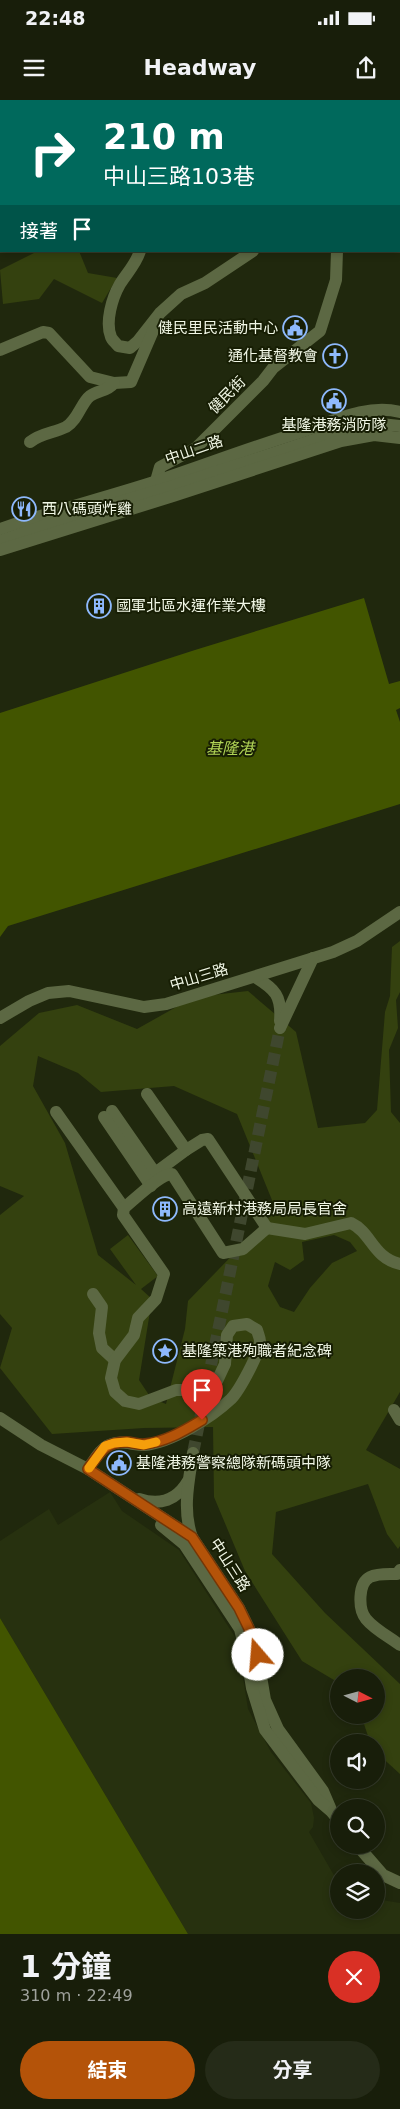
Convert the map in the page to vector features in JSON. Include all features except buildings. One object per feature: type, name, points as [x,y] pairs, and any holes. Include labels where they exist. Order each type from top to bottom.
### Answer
[{"type":"street","points":[[140,252],[132,269],[120,285],[111,305],[109,327],[111,338],[118,346],[130,348],[138,341],[160,313],[181,294],[205,283],[252,252]]},
{"type":"street","name":"健民街","points":[[158,490],[160,467],[196,448],[263,381],[273,368],[320,331],[336,280],[337,252]]},
{"type":"street","points":[[0,350],[43,332],[49,333],[90,377],[114,383],[131,382],[149,344],[160,313]]},
{"type":"street","points":[[30,442],[38,436],[66,426],[79,414],[90,396],[109,389],[114,383]]},
{"type":"street","name":"中山二路","points":[[158,490],[221,457],[357,414],[382,409],[400,412]]},
{"type":"street","name":"中山二路","points":[[0,542],[70,517],[344,430],[381,424],[400,426]]},
{"type":"street","name":"中山二路","points":[[0,529],[67,506],[158,490],[340,441],[374,435],[400,438]]},
{"type":"street","points":[[0,550],[158,490]]},
{"type":"street","name":"中山三路","points":[[0,1018],[29,1001],[48,993],[69,991],[144,1007],[166,1004],[334,952],[357,940],[400,912]]},
{"type":"street","points":[[255,977],[272,988],[280,1004],[280,1028],[313,958]]},
{"type":"street","points":[[147,1094],[186,1150]]},
{"type":"street","points":[[56,1112],[124,1208]]},
{"type":"street","points":[[151,1186],[108,1114],[154,1173],[186,1150],[202,1140],[208,1139],[267,1228],[305,1234],[351,1223],[360,1230],[378,1254],[400,1264]]},
{"type":"street","points":[[88,1469],[105,1446],[114,1443],[127,1442],[144,1445],[156,1442],[173,1436],[214,1413],[232,1397],[258,1350],[260,1340],[258,1330],[247,1324],[233,1326],[227,1334],[225,1364],[217,1381],[200,1390],[176,1390],[139,1404],[125,1401],[115,1392],[111,1378],[115,1360],[134,1335],[138,1318],[156,1299],[164,1274],[123,1215],[124,1208],[167,1174],[172,1174],[224,1253],[243,1248],[267,1228]]},
{"type":"street","points":[[93,1294],[102,1307],[99,1332],[102,1348],[115,1360]]},
{"type":"street","name":"中山三路","points":[[0,1418],[41,1446],[88,1469],[192,1537],[239,1608],[255,1641],[265,1700],[278,1728],[323,1792],[330,1806]]},
{"type":"street","points":[[192,1537],[187,1520],[188,1481],[193,1453]]},
{"type":"street","points":[[130,1497],[144,1501],[167,1501],[176,1497],[188,1481]]},
{"type":"street","name":"中山三路","points":[[130,1497],[184,1544],[202,1569],[240,1629],[252,1688],[266,1730],[318,1800],[330,1811]]},
{"type":"street","points":[[400,1570],[397,1574],[368,1577],[363,1583],[361,1601],[362,1614],[367,1620],[400,1645]]},
{"type":"street","points":[[365,1854],[383,1875],[400,1883]]},
{"type":"shaded area","points":[[36,252],[79,252],[88,273],[117,278],[102,303],[54,279],[39,299],[3,304],[0,270]]},
{"type":"shaded area","points":[[400,941],[400,992],[396,1000],[398,1028],[389,1050],[391,1112],[400,1123],[400,1392],[366,1450],[400,1469],[400,1546],[398,1549],[387,1534],[368,1484],[276,1512],[272,1554],[325,1613],[384,1669],[330,1669],[330,1678],[302,1661],[245,1571],[214,1497],[213,1427],[144,1428],[52,1434],[0,1368],[12,1328],[0,1314],[0,1215],[24,1196],[0,1186],[0,1046],[39,1013],[77,1005],[137,1029],[194,997],[248,991],[296,1032],[318,1128],[365,1123],[377,1110],[385,1012],[390,996],[392,947]],"holes":[[[38,1056],[78,1073],[101,1092],[174,1086],[237,1114],[276,1210],[188,1301],[185,1329],[166,1404],[151,1398],[139,1380],[152,1299],[141,1289],[158,1276],[128,1235],[110,1249],[136,1285],[98,1255],[65,1143],[33,1086]],[[334,1235],[350,1242],[357,1251],[332,1263],[310,1288],[294,1312],[280,1307],[268,1286],[275,1262],[290,1270],[304,1260],[302,1242]]]},
{"type":"shaded area","points":[[110,1492],[122,1511],[179,1550],[237,1640],[248,1709],[271,1752],[311,1803],[314,1818],[313,1827],[309,1832],[330,1868],[330,1919],[385,1919],[385,1900],[400,1903],[400,1934],[188,1934],[0,1618],[0,1541],[49,1509],[58,1525]]},
{"type":"shaded area","points":[[385,1670],[400,1684],[400,1774],[385,1760],[385,1734],[367,1734],[364,1724],[385,1724]]},
{"type":"water","name":"基隆港","points":[[364,598],[389,684],[400,681],[400,708],[396,710],[400,722],[400,804],[8,926],[0,937],[0,713]]},
{"type":"water","points":[[0,1618],[188,1934],[0,1934]]},
{"type":"tunnel","points":[[193,1453],[280,1028]]},
{"type":"slow traffic","points":[[89,1468],[105,1446],[114,1443],[127,1442],[144,1445],[156,1442]]},
{"type":"place","name":"健民里民活動中心","points":[[295,328]]},
{"type":"place","name":"通化基督教會","points":[[335,356]]},
{"type":"place","name":"基隆港務消防隊","points":[[334,401]]},
{"type":"place","name":"西八碼頭炸雞","points":[[24,509]]},
{"type":"place","name":"國軍北區水運作業大樓","points":[[99,606]]},
{"type":"place","name":"高遠新村港務局局長官舍","points":[[165,1209]]},
{"type":"place","name":"基隆築港殉職者紀念碑","points":[[165,1351]]},
{"type":"place","name":"基隆港務警察總隊新碼頭中隊","points":[[119,1463]]},
{"type":"route","points":[[202,1420],[173,1436],[156,1442],[144,1445],[127,1442],[114,1443],[105,1446],[88,1469],[192,1537],[239,1608],[255,1641],[258,1655]]}]
